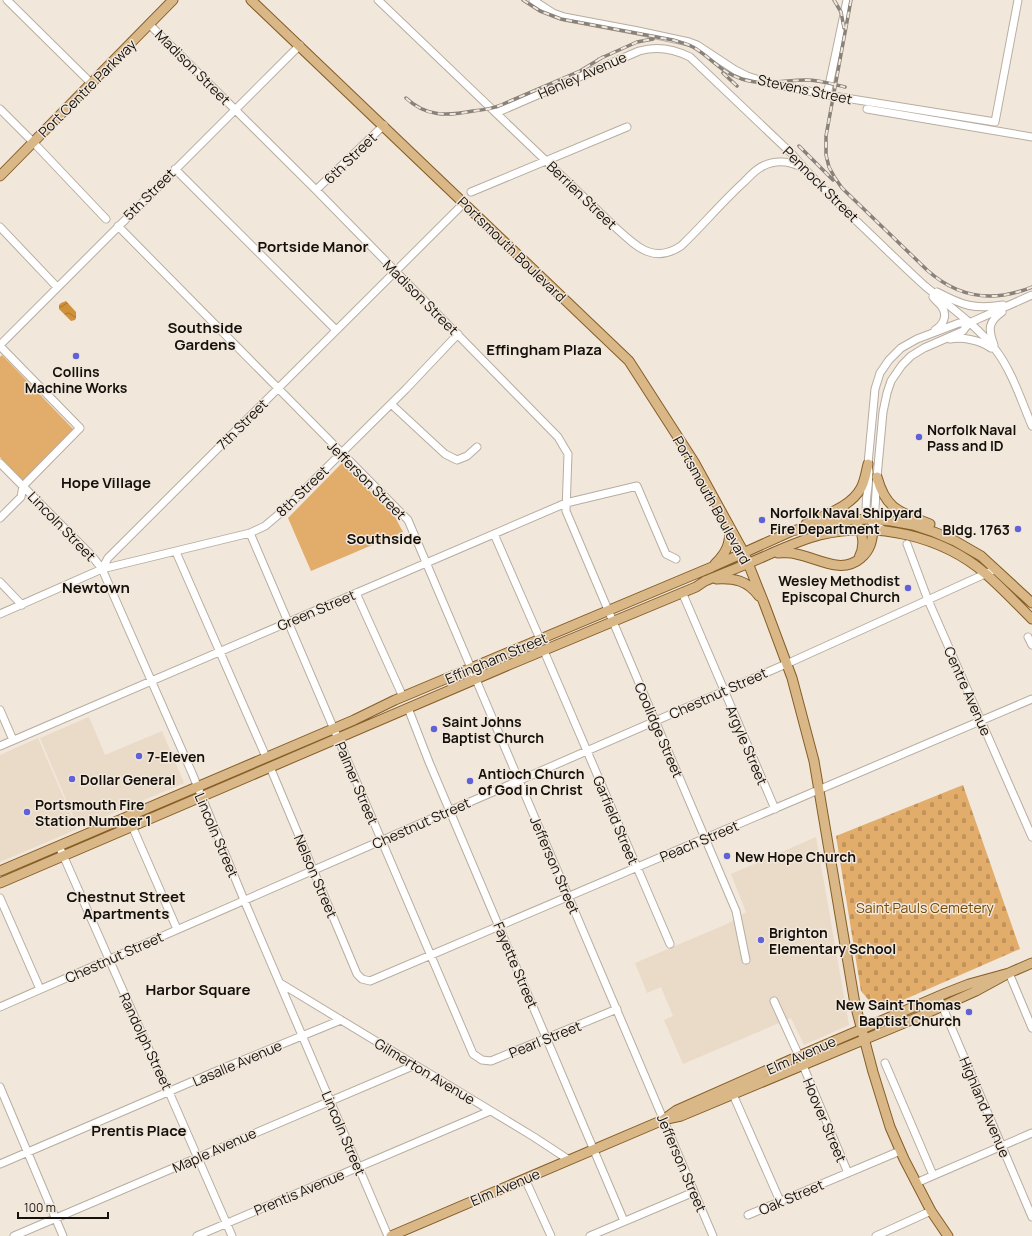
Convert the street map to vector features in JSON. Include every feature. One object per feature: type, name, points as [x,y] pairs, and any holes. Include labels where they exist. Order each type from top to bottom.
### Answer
[{"type":"main road","name":"Port Centre Parkway","points":[[0,176],[174,0]]},
{"type":"main road","name":"Portsmouth Boulevard","points":[[251,0],[300,45],[629,361],[694,462],[744,553],[787,663],[808,736],[819,790],[852,983],[864,1040],[881,1100],[900,1151],[931,1211],[948,1236]]},
{"type":"main road","points":[[792,531],[843,507],[853,499],[861,489],[868,464]]},
{"type":"main road","points":[[877,477],[882,494],[894,508],[904,514],[935,526],[968,548]]},
{"type":"main road","points":[[850,520],[857,524],[861,530],[863,548],[857,561]]},
{"type":"main road","name":"Effingham Street","points":[[0,871],[403,697],[712,567],[792,531],[823,523],[850,520],[872,524],[890,532],[905,534],[936,544],[954,552],[986,574],[1032,619]]},
{"type":"main road","name":"Effingham Street","points":[[0,883],[762,557],[803,540],[821,535],[861,530],[872,524],[897,522],[924,528],[945,536],[981,556],[1032,603]]},
{"type":"main road","points":[[762,557],[774,554],[791,553],[803,555],[835,566],[851,564],[857,561],[870,548],[873,538],[872,524]]},
{"type":"main road","points":[[712,567],[723,556],[729,541],[730,528]]},
{"type":"main road","points":[[708,580],[727,578],[740,581],[753,589],[764,603]]},
{"type":"main road","name":"Elm Avenue","points":[[732,1091],[803,1066],[864,1040],[976,991],[1009,973],[1032,963]]},
{"type":"main road","name":"Elm Avenue","points":[[390,1236],[663,1120],[681,1116],[798,1056],[862,1028],[969,984],[1009,973]]},
{"type":"street","points":[[0,4],[4,0]]},
{"type":"street","points":[[7,0],[92,84]]},
{"type":"street","name":"Berrien Street","points":[[378,0],[637,246],[649,252],[668,252],[681,246],[738,187],[760,167],[769,163],[782,162],[797,165],[805,170]]},
{"type":"street","name":"Stevens Street","points":[[533,0],[553,13],[564,17],[689,42],[697,45],[724,64],[748,76],[769,83],[827,95],[995,122],[1018,0]]},
{"type":"street","points":[[827,95],[847,0]]},
{"type":"street","name":"Madison Street","points":[[150,25],[316,190],[558,437],[568,454],[566,503]]},
{"type":"street","name":"5th Street","points":[[0,345],[174,169],[300,45]]},
{"type":"street","name":"Henley Avenue","points":[[496,113],[639,51],[659,48],[670,50]]},
{"type":"street","name":"Pennock Street","points":[[670,50],[686,55],[694,61],[792,154],[805,170],[924,285],[969,323],[989,342],[996,351]]},
{"type":"street","points":[[0,109],[106,219]]},
{"type":"street","name":"Stevens Street","points":[[867,109],[1032,136]]},
{"type":"street","name":"6th Street","points":[[316,190],[384,126]]},
{"type":"street","points":[[470,192],[627,127]]},
{"type":"street","points":[[174,169],[336,330]]},
{"type":"street","name":"7th Street","points":[[102,569],[108,558],[464,203]]},
{"type":"street","name":"Jefferson Street","points":[[118,226],[408,520],[713,1236]]},
{"type":"street","points":[[0,227],[57,287]]},
{"type":"street","points":[[924,285],[969,306],[987,307],[1016,302]]},
{"type":"street","points":[[924,285],[936,302],[941,306],[944,315],[944,322],[942,326],[928,335]]},
{"type":"street","points":[[872,524],[866,510],[869,477],[868,464],[875,389],[880,373],[889,360],[896,352],[908,344],[959,323],[969,323],[1032,295]]},
{"type":"street","points":[[1016,302],[995,317],[991,322],[990,336],[996,351],[1013,382],[1032,426]]},
{"type":"street","points":[[872,524],[884,403],[891,381],[902,365],[911,356],[924,348],[946,340],[963,331],[969,323]]},
{"type":"street","name":"8th Street","points":[[102,569],[250,533],[265,526],[285,509],[391,404],[458,334]]},
{"type":"street","points":[[946,340],[958,338],[973,340],[986,344],[996,351]]},
{"type":"street","points":[[0,345],[80,428],[23,486],[21,497],[0,518]]},
{"type":"street","points":[[391,404],[445,454],[457,460],[467,456],[477,447]]},
{"type":"street","name":"Lincoln Street","points":[[0,463],[92,556],[102,569],[390,1236]]},
{"type":"street","name":"Green Street","points":[[0,746],[566,503],[637,486],[666,554],[676,559]]},
{"type":"street","name":"Coolidge Street","points":[[566,503],[566,511],[738,916],[746,960]]},
{"type":"street","name":"Palmer Street","points":[[250,533],[474,1054]]},
{"type":"street","points":[[494,534],[540,639]]},
{"type":"street","name":"Centre Avenue","points":[[907,544],[928,600],[1030,829],[1032,837]]},
{"type":"street","points":[[176,552],[266,757]]},
{"type":"street","points":[[0,614],[102,569]]},
{"type":"street","name":"Chestnut Street","points":[[0,1007],[787,663],[996,569]]},
{"type":"street","points":[[0,582],[22,605]]},
{"type":"street","name":"Argyle Street","points":[[682,592],[775,809]]},
{"type":"street","points":[[356,593],[403,697]]},
{"type":"street","points":[[1028,637],[1032,645]]},
{"type":"street","name":"Garfield Street","points":[[544,651],[670,944]]},
{"type":"street","name":"Peach Street","points":[[366,981],[370,981],[431,956],[1032,698]]},
{"type":"street","name":"Fayette Street","points":[[408,708],[499,927],[595,1149],[624,1222]]},
{"type":"street","points":[[0,710],[13,740]]},
{"type":"street","name":"Nelson Street","points":[[270,767],[357,974],[366,981]]},
{"type":"street","points":[[132,826],[177,929]]},
{"type":"street","name":"Randolph Street","points":[[59,846],[232,1236]]},
{"type":"street","points":[[0,898],[40,989]]},
{"type":"street","points":[[1009,973],[1032,1028]]},
{"type":"street","name":"Gilmerton Avenue","points":[[280,983],[534,1137],[569,1160]]},
{"type":"street","name":"Highland Avenue","points":[[938,996],[1032,1217]]},
{"type":"street","name":"Hoover Street","points":[[774,1001],[848,1172]]},
{"type":"street","name":"Pearl Street","points":[[474,1054],[482,1060],[491,1061],[617,1009]]},
{"type":"street","name":"Lasalle Avenue","points":[[0,1164],[341,1020]]},
{"type":"street","points":[[885,1062],[933,1176]]},
{"type":"street","name":"Maple Avenue","points":[[14,1236],[415,1065]]},
{"type":"street","points":[[0,1087],[64,1236]]},
{"type":"street","points":[[732,1091],[780,1202]]},
{"type":"street","name":"Prentis Avenue","points":[[197,1236],[490,1111]]},
{"type":"street","points":[[916,1183],[1032,1133]]},
{"type":"street","name":"Oak Street","points":[[748,1215],[900,1151]]},
{"type":"street","points":[[526,1179],[551,1236]]},
{"type":"street","points":[[590,1236],[694,1192]]},
{"type":"street","points":[[876,1236],[931,1211]]},
{"type":"shaded area","points":[[89,717],[105,755],[162,731],[184,783],[78,828],[40,738]]},
{"type":"shaded area","points":[[38,738],[77,829],[0,862],[0,755]]},
{"type":"shaded area","name":"Brighton Elementary School","points":[[816,837],[849,1025],[804,1045],[791,1018],[683,1064],[664,1020],[673,1016],[661,987],[647,993],[635,963],[729,923],[746,912],[731,874]]},
{"type":"green space","points":[[2,355],[74,430],[23,481],[0,457],[0,357]]},
{"type":"green space","points":[[342,463],[395,517],[403,532],[311,571],[288,518]]},
{"type":"green space","name":"Saint Pauls Cemetery","points":[[963,785],[1020,949],[878,1011],[861,991],[836,836]]},
{"type":"water","points":[[66,301],[76,312],[75,320],[71,321],[59,309],[59,305]]},
{"type":"railway","points":[[523,0],[540,11],[561,19],[673,40],[686,44],[700,51],[728,73],[742,79],[758,82],[811,80],[845,87]]},
{"type":"railway","points":[[834,0],[841,12],[844,28]]},
{"type":"railway","points":[[851,0],[826,136],[826,155],[829,167],[835,178],[842,188],[927,270],[951,287],[976,295],[990,296],[1004,295],[1032,287]]},
{"type":"railway","points":[[599,59],[637,42],[653,39]]},
{"type":"railway","points":[[406,98],[421,109],[437,114],[454,114],[487,109],[501,105],[580,71],[603,57]]},
{"type":"railway","points":[[723,73],[737,86]]},
{"type":"railway","points":[[799,146],[833,180]]},
{"type":"place","name":"Collins Machine Works","points":[[76,356]]},
{"type":"place","name":"Norfolk Naval Pass and ID","points":[[919,437]]},
{"type":"place","name":"Norfolk Naval Shipyard Fire Department","points":[[762,520]]},
{"type":"place","name":"Bldg. 1763","points":[[1018,529]]},
{"type":"place","name":"Wesley Methodist Episcopal Church","points":[[908,588]]},
{"type":"place","name":"Saint Johns Baptist Church","points":[[434,729]]},
{"type":"place","name":"7-Eleven","points":[[139,756]]},
{"type":"place","name":"Dollar General","points":[[72,779]]},
{"type":"place","name":"Antioch Church of God in Christ","points":[[470,781]]},
{"type":"place","name":"Portsmouth Fire Station Number 1","points":[[27,812]]},
{"type":"place","name":"New Hope Church","points":[[727,856]]},
{"type":"place","name":"Brighton Elementary School","points":[[761,940]]},
{"type":"place","name":"New Saint Thomas Baptist Church","points":[[969,1012]]},
{"type":"district","name":"Portside Manor","points":[[313,246]]},
{"type":"district","name":"Southside Gardens","points":[[205,336]]},
{"type":"district","name":"Effingham Plaza","points":[[544,349]]},
{"type":"district","name":"Hope Village","points":[[106,482]]},
{"type":"district","name":"Southside","points":[[384,538]]},
{"type":"district","name":"Newtown","points":[[96,587]]},
{"type":"district","name":"Chestnut Street Apartments","points":[[126,904]]},
{"type":"district","name":"Harbor Square","points":[[198,989]]},
{"type":"district","name":"Prentis Place","points":[[139,1130]]}]
